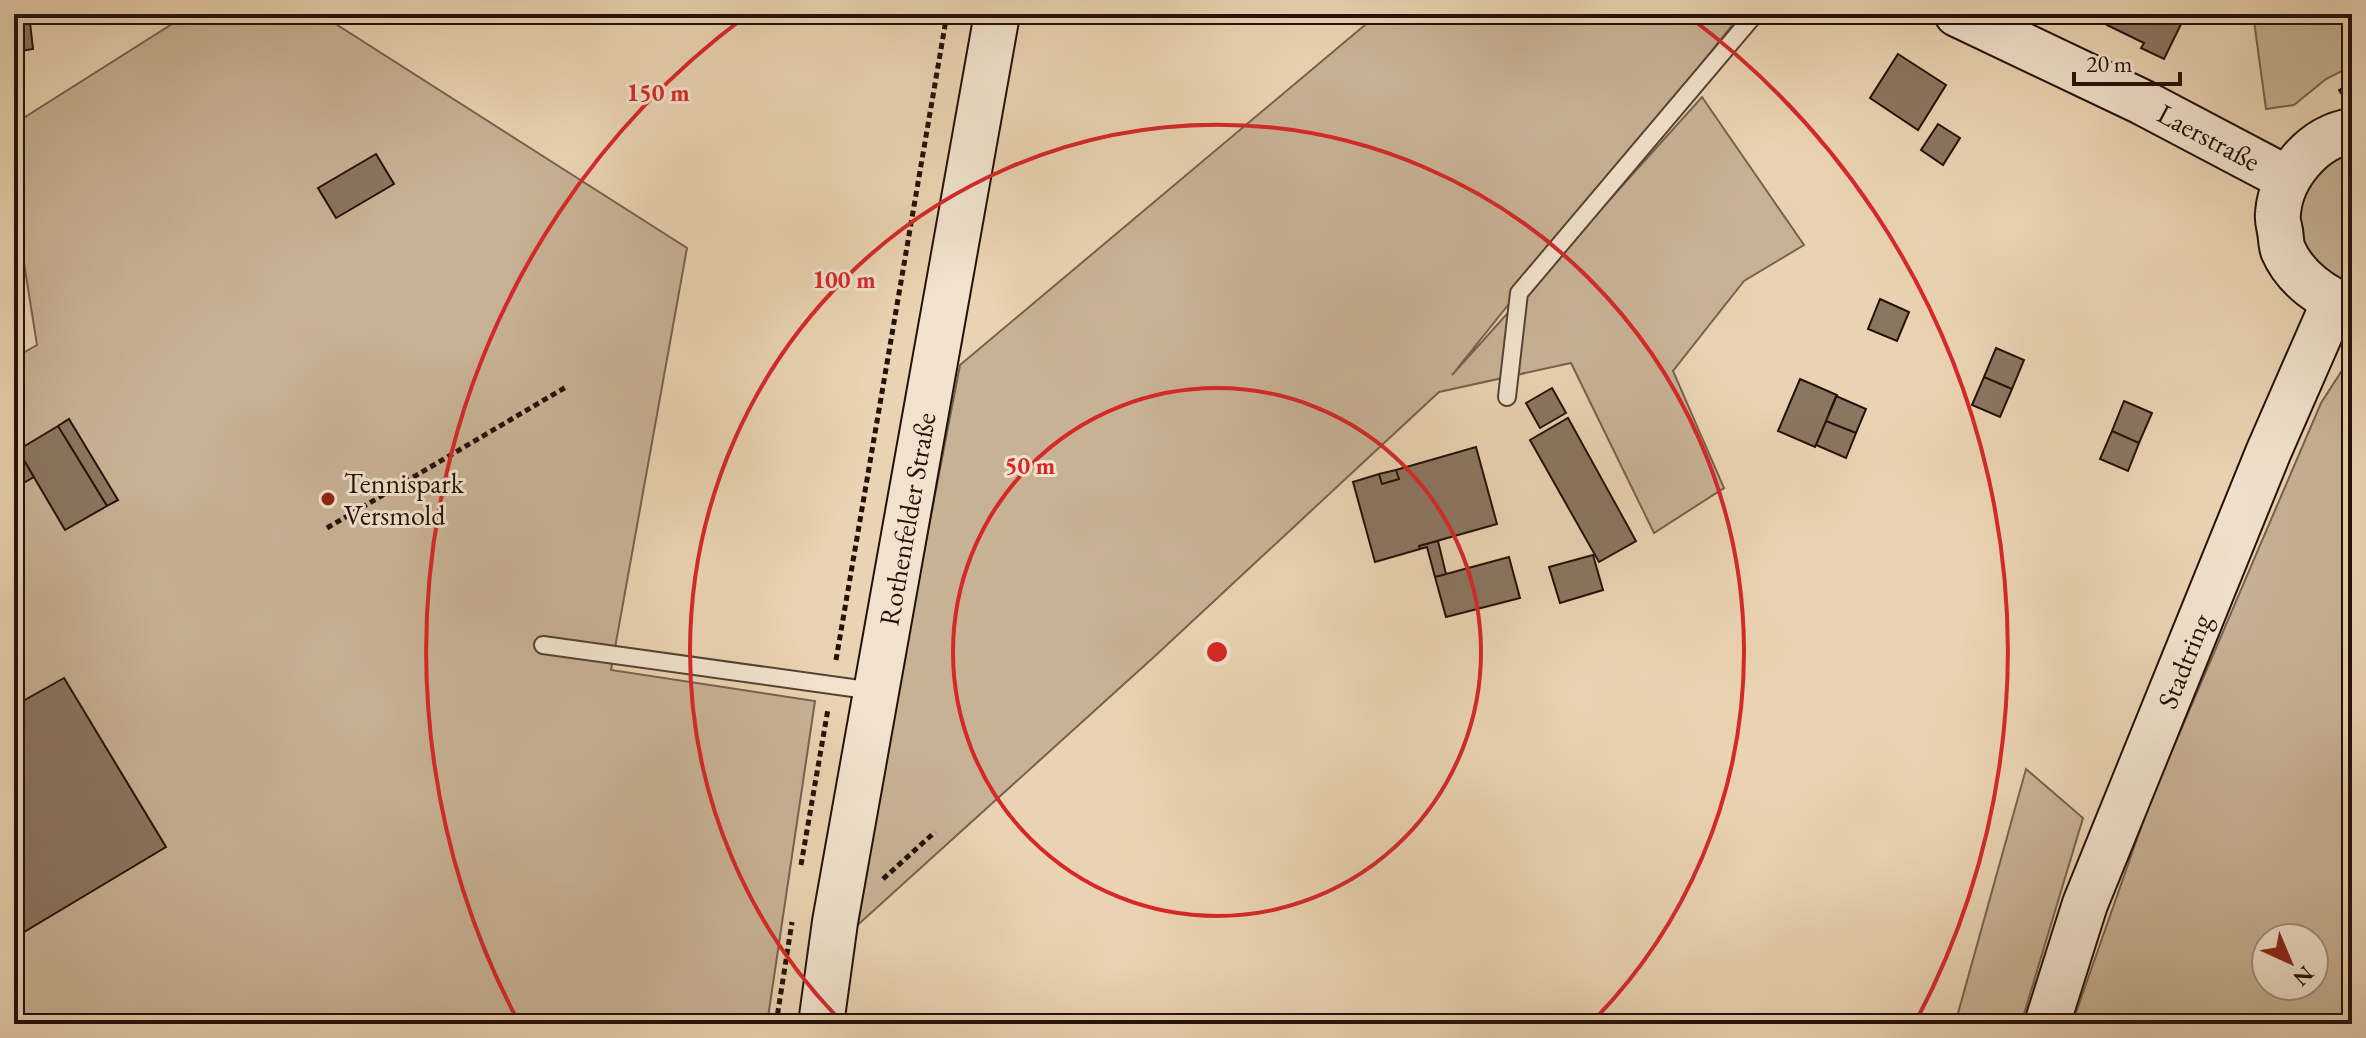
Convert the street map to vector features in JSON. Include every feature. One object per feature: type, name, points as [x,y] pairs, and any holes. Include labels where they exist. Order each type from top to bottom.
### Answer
[{"type":"street","name":"Rothenfelder Straße","points":[[821,1024],[835,922],[997,14]]},
{"type":"street","name":"Laerstraße","points":[[1957,14],[2142,102],[2288,179]]},
{"type":"street","points":[[2343,305],[2299,276],[2282,248],[2278,213],[2288,179],[2303,158],[2323,142],[2352,131]]},
{"type":"street","name":"Stadtring","points":[[2047,1024],[2085,904],[2268,453],[2343,305]]},
{"type":"lane","points":[[1507,397],[1519,293],[1755,14]]},
{"type":"lane","points":[[543,645],[876,692]]},
{"type":"path","points":[[800,873],[947,14]]},
{"type":"path","points":[[327,528],[566,387]]},
{"type":"path","points":[[776,1024],[792,920]]},
{"type":"shaded area","name":"Tennispark Versmold","points":[[188,14],[320,14],[687,248],[611,670],[815,701],[767,1024],[14,1024],[14,358],[37,345],[14,200],[14,124]]},
{"type":"shaded area","points":[[1378,14],[1741,14],[1452,375],[1702,97],[1804,245],[1744,281],[1673,371],[1724,488],[1654,533],[1571,363],[1439,392],[1155,656],[851,931],[960,365]]},
{"type":"shaded area","points":[[2253,14],[2352,14],[2352,66],[2326,79],[2294,105],[2266,109]]},
{"type":"shaded area","points":[[2352,144],[2352,288],[2338,284],[2301,247],[2297,194],[2335,149]]},
{"type":"shaded area","points":[[2352,355],[2352,1024],[2072,1024],[2150,802],[2321,403]]},
{"type":"shaded area","points":[[2026,769],[2083,818],[2021,1024],[1955,1024]]},
{"type":"building","points":[[14,14],[29,14],[33,49],[14,52]]},
{"type":"building","points":[[2113,14],[2186,14],[2164,59],[2141,48],[2144,43],[2107,25]]},
{"type":"building","points":[[1898,54],[1946,85],[1918,130],[1870,98]]},
{"type":"building","points":[[1938,124],[1960,138],[1943,165],[1921,150]]},
{"type":"building","points":[[376,154],[394,184],[336,218],[318,188]]},
{"type":"building","points":[[1880,299],[1909,312],[1897,341],[1868,329]]},
{"type":"building","points":[[1996,348],[2024,360],[2012,389],[1984,377]]},
{"type":"building","points":[[1984,377],[2012,389],[2000,417],[1972,405]]},
{"type":"building","points":[[1800,379],[1837,395],[1815,447],[1778,431]]},
{"type":"building","points":[[1552,388],[1566,413],[1540,428],[1526,403]]},
{"type":"building","points":[[1836,396],[1866,409],[1856,433],[1826,421]]},
{"type":"building","points":[[2124,401],[2152,413],[2139,443],[2112,431]]},
{"type":"building","points":[[1568,418],[1636,541],[1599,562],[1530,440]]},
{"type":"building","points":[[69,419],[118,500],[107,506],[58,426]]},
{"type":"building","points":[[1826,421],[1856,433],[1846,458],[1816,445]]},
{"type":"building","points":[[58,426],[107,506],[65,530],[18,450]]},
{"type":"building","points":[[2112,431],[2139,443],[2128,471],[2100,459]]},
{"type":"building","points":[[1476,447],[1497,524],[1375,562],[1353,482],[1379,474],[1382,484],[1399,479],[1396,470]]},
{"type":"building","points":[[19,452],[34,477],[20,485],[14,475],[14,455]]},
{"type":"building","points":[[1396,470],[1399,479],[1382,484],[1379,474]]},
{"type":"building","points":[[1438,541],[1446,574],[1435,577],[1427,547],[1420,549],[1419,546]]},
{"type":"building","points":[[1593,555],[1603,590],[1560,603],[1549,567]]},
{"type":"building","points":[[1509,557],[1520,598],[1446,617],[1435,577]]},
{"type":"building","points":[[64,678],[166,847],[14,938],[14,706]]},
{"type":"place","name":"Tennispark Versmold","points":[[328,499]]}]
